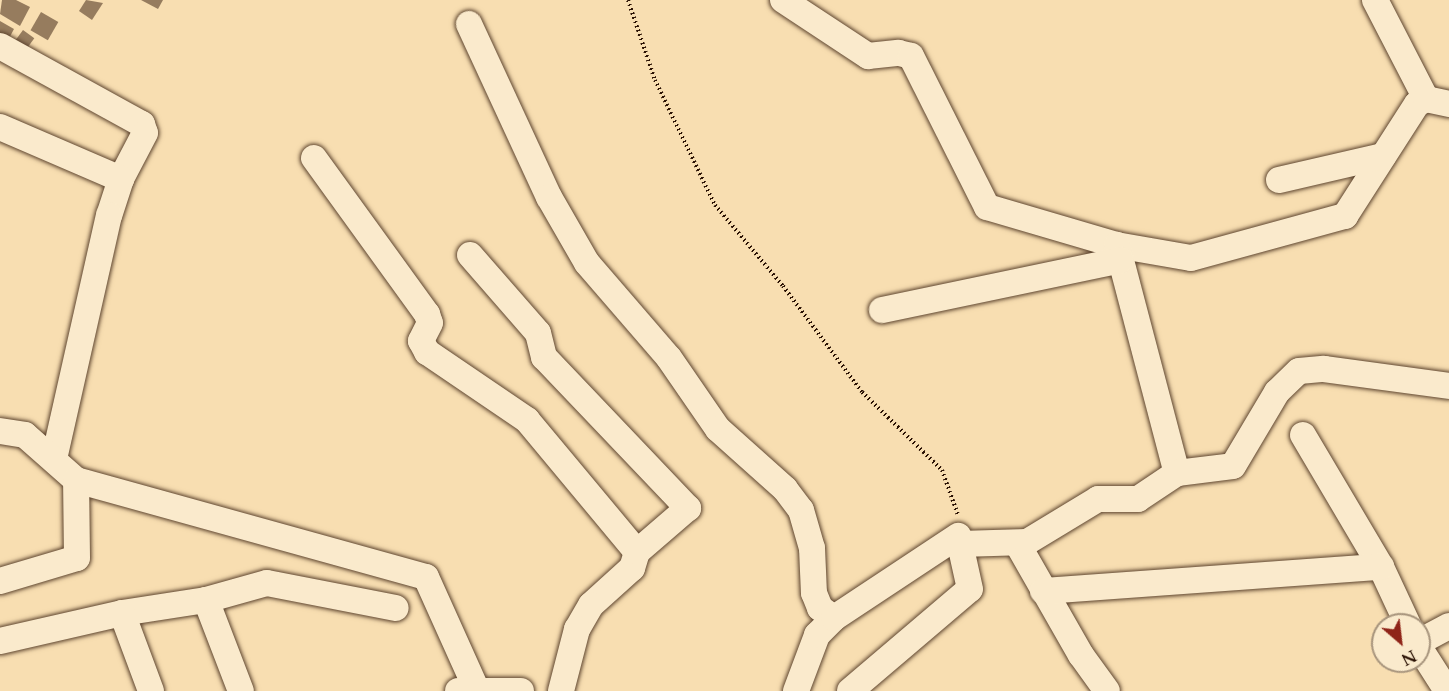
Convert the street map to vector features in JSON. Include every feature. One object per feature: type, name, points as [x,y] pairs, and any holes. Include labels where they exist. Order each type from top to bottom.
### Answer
[{"type":"street","points":[[783,0],[868,56],[899,53],[911,56],[987,207],[1118,253],[1191,258],[1345,216],[1417,104],[1437,101],[1375,0]]},
{"type":"street","points":[[469,24],[549,196],[587,263],[669,358],[718,429],[785,489],[801,510],[812,548],[814,594],[820,608],[834,618]]},
{"type":"street","points":[[0,46],[142,124],[145,133],[122,179],[109,215],[54,459]]},
{"type":"street","points":[[0,127],[122,179]]},
{"type":"street","points":[[1279,180],[1383,156]]},
{"type":"street","points":[[314,158],[427,314],[430,323],[421,341],[427,352],[526,420],[637,552]]},
{"type":"street","points":[[882,310],[1118,253]]},
{"type":"street","points":[[1118,253],[1177,472]]},
{"type":"street","points":[[470,255],[538,333],[544,357],[688,508],[637,552],[632,568],[591,605],[577,629],[561,691]]},
{"type":"street","points":[[850,691],[970,589],[960,544],[1027,542],[1098,499],[1146,496],[1177,472],[1233,466],[1277,392],[1299,371],[1324,369],[1449,386]]},
{"type":"street","points":[[0,431],[25,435],[76,480],[426,577],[467,690],[521,691]]},
{"type":"street","points":[[1303,435],[1381,567],[1402,613]]},
{"type":"street","points":[[0,581],[77,558],[76,480]]},
{"type":"street","points":[[796,691],[817,635],[834,618],[958,536]]},
{"type":"street","points":[[1017,543],[1043,591],[1107,691]]},
{"type":"street","points":[[1043,591],[1381,567]]},
{"type":"street","points":[[0,641],[122,613],[206,600],[267,583],[396,608]]},
{"type":"street","points":[[206,600],[241,691]]},
{"type":"street","points":[[122,613],[151,691]]},
{"type":"street","points":[[1431,637],[1449,626]]},
{"type":"street","points":[[1431,665],[1447,691]]},
{"type":"path","points":[[628,0],[655,80],[715,205],[783,286],[862,392],[942,470],[958,513],[958,536]]},
{"type":"building","points":[[2,0],[16,0],[30,7],[20,26],[0,14]]},
{"type":"building","points":[[86,0],[103,3],[92,20],[79,11]]},
{"type":"building","points":[[141,0],[163,0],[158,9]]},
{"type":"building","points":[[41,12],[58,22],[48,40],[31,30]]},
{"type":"building","points":[[0,21],[14,29],[6,44],[0,41]]},
{"type":"building","points":[[23,30],[34,38],[23,54],[12,45]]}]
